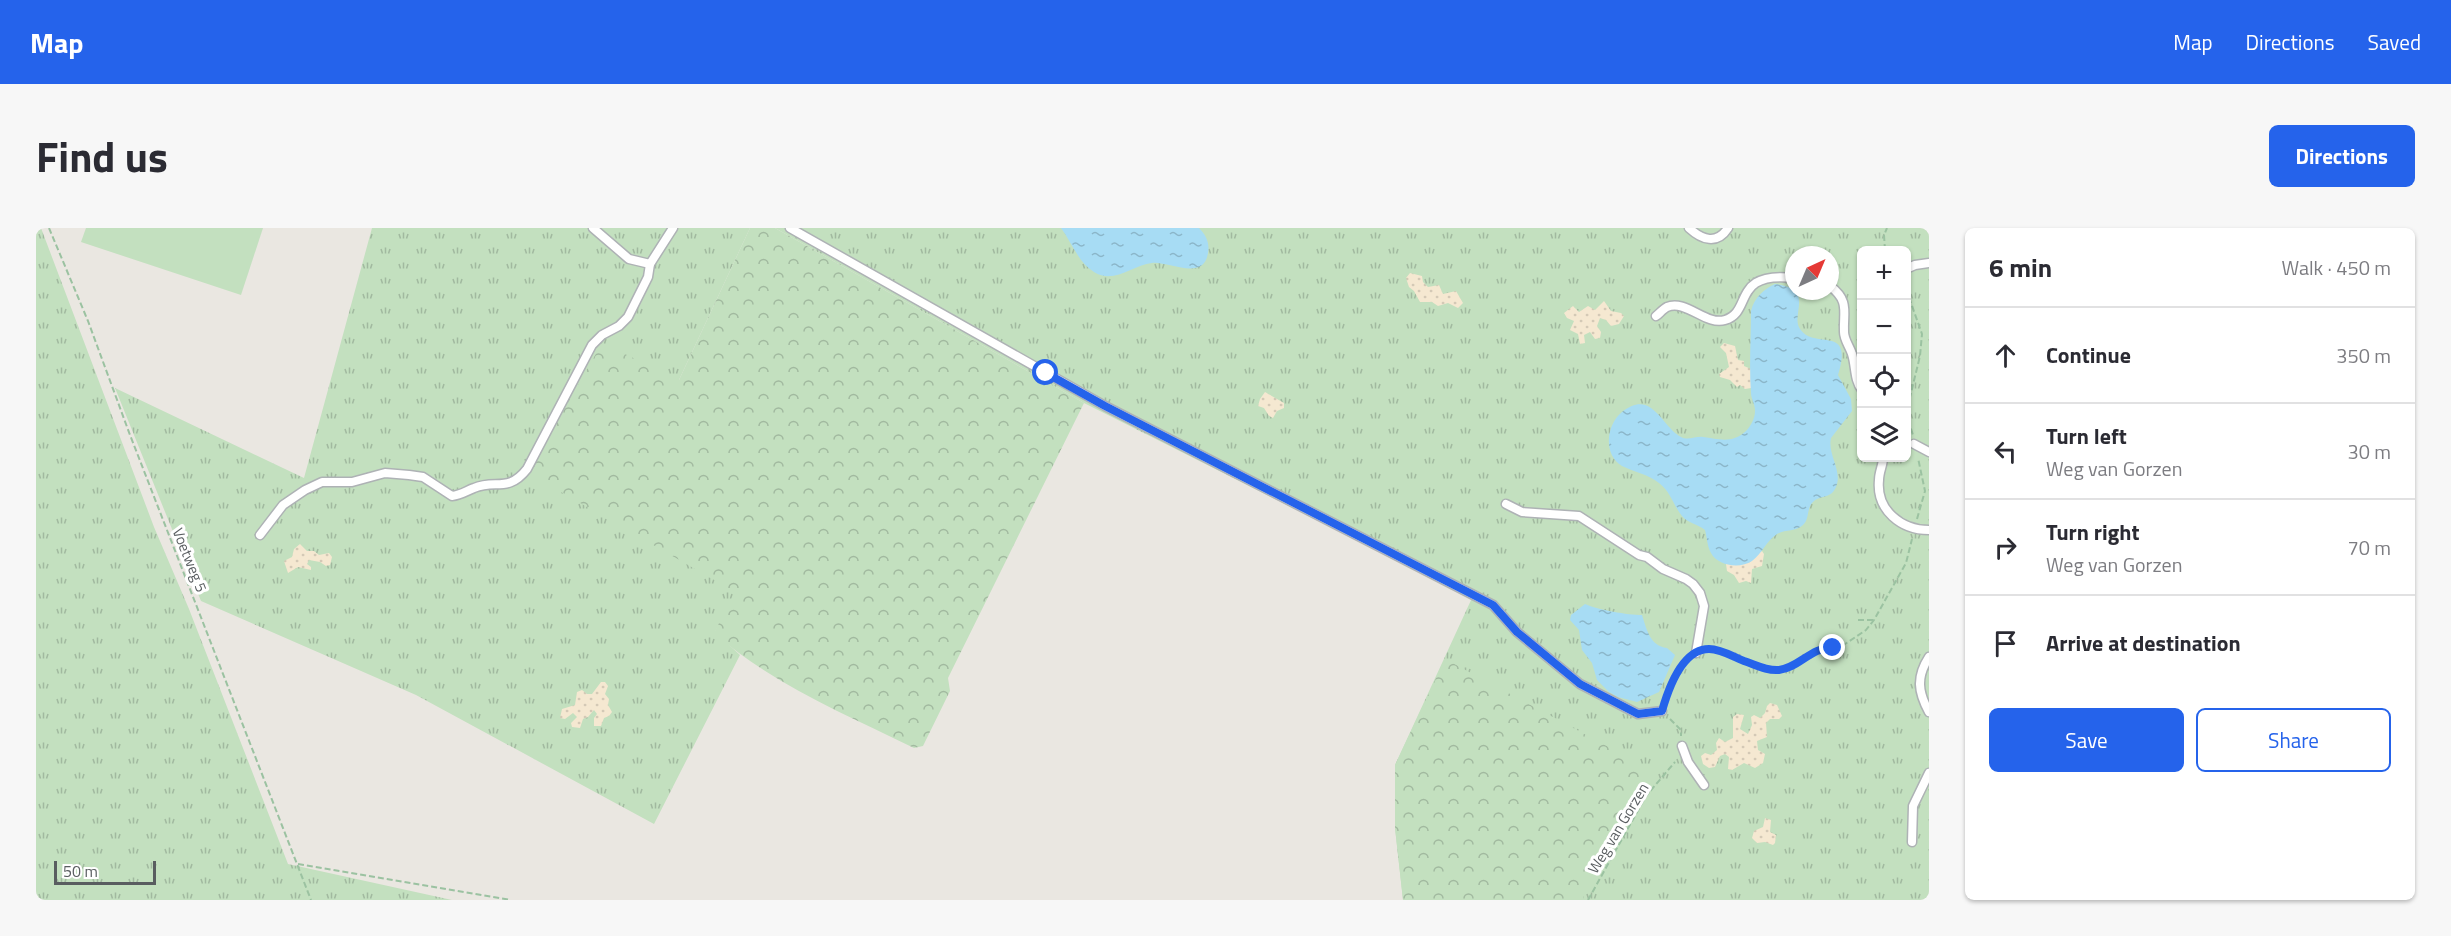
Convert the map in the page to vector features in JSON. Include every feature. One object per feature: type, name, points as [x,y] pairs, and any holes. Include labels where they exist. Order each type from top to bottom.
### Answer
[{"type":"lane","points":[[593,228],[628,259],[650,264]]},
{"type":"lane","points":[[260,535],[283,505],[322,482],[357,481],[379,474],[409,475],[423,477],[452,496],[478,487],[508,484],[517,479],[526,470],[592,345],[628,317],[648,277],[650,264],[673,228]]},
{"type":"lane","points":[[790,228],[1105,406],[1493,605],[1517,632],[1580,684],[1638,714],[1662,711]]},
{"type":"lane","points":[[1689,228],[1701,237],[1712,240],[1721,237],[1728,228]]},
{"type":"lane","points":[[1911,266],[1929,263]]},
{"type":"lane","points":[[1656,316],[1666,307],[1675,306],[1713,320],[1726,320],[1735,314],[1745,294],[1754,284],[1775,276],[1785,277]]},
{"type":"lane","points":[[1839,294],[1846,309],[1845,339],[1853,355],[1857,379]]},
{"type":"lane","points":[[1914,444],[1929,452]]},
{"type":"lane","points":[[1882,462],[1878,486],[1885,506],[1898,522],[1915,529],[1929,530]]},
{"type":"lane","points":[[1506,504],[1522,512],[1580,516],[1639,555],[1647,557],[1693,584],[1704,606],[1696,653]]},
{"type":"lane","points":[[1929,657],[1919,684],[1921,698],[1929,712]]},
{"type":"lane","points":[[1682,746],[1692,769],[1704,785]]},
{"type":"lane","points":[[1912,842],[1913,806],[1929,773]]},
{"type":"path","name":"Voetweg 5","points":[[49,228],[91,330],[312,900]]},
{"type":"path","points":[[1885,246],[1884,235],[1887,228]]},
{"type":"path","points":[[1682,746],[1681,730],[1662,711],[1673,681],[1685,663],[1696,653],[1707,649],[1716,650],[1753,666],[1781,670],[1823,647],[1833,648],[1845,644],[1866,630],[1874,620],[1906,563],[1925,491],[1909,423],[1910,396],[1920,357],[1922,334],[1910,300]]},
{"type":"path","points":[[1858,620],[1874,620]]},
{"type":"path","name":"Weg van Gorzen","points":[[1588,900],[1646,796],[1678,758],[1682,746]]},
{"type":"path","points":[[298,864],[510,900]]},
{"type":"green space","points":[[36,228],[41,228],[154,527],[189,609],[288,864],[452,900],[36,900]]},
{"type":"green space","points":[[86,228],[263,228],[241,295],[81,242]]},
{"type":"green space","points":[[372,228],[750,228],[679,380],[736,593],[715,632],[740,655],[654,824],[416,695],[201,601],[115,388],[304,478]]},
{"type":"green space","points":[[750,228],[775,228],[1084,403],[948,678],[950,691],[923,746],[914,748],[835,710],[761,668],[714,633],[735,592],[528,473],[602,343],[679,380]]},
{"type":"green space","points":[[775,228],[1929,228],[1929,900],[1403,900],[1395,828],[1395,765],[1472,598],[1084,403]]},
{"type":"green space","points":[[1445,659],[1657,773],[1590,867],[1583,900],[1403,900],[1395,828],[1395,765]]},
{"type":"sand","points":[[1410,273],[1422,276],[1423,282],[1428,287],[1439,285],[1443,294],[1456,291],[1463,303],[1458,308],[1448,303],[1438,306],[1432,302],[1420,302],[1409,287],[1406,278]]},
{"type":"sand","points":[[1604,301],[1611,311],[1624,316],[1619,324],[1611,326],[1606,320],[1600,318],[1597,326],[1601,332],[1600,338],[1595,339],[1590,332],[1584,335],[1585,343],[1580,344],[1578,334],[1570,330],[1574,321],[1567,318],[1564,313],[1573,306],[1579,312],[1588,306],[1595,310]]},
{"type":"sand","points":[[1724,343],[1735,346],[1738,360],[1744,361],[1744,366],[1751,369],[1751,388],[1745,389],[1740,385],[1737,387],[1730,380],[1720,377],[1719,374],[1729,367],[1726,353],[1720,347]]},
{"type":"sand","points":[[1265,392],[1284,403],[1284,408],[1277,411],[1273,418],[1264,408],[1258,406]]},
{"type":"sand","points":[[300,544],[307,551],[314,551],[319,555],[329,553],[332,557],[330,565],[326,566],[309,560],[307,564],[311,570],[298,567],[288,573],[284,561],[292,557],[294,549]]},
{"type":"sand","points":[[1762,551],[1764,554],[1762,566],[1752,569],[1751,583],[1746,581],[1739,583],[1734,575],[1727,571],[1726,564],[1738,565]]},
{"type":"sand","points":[[601,682],[605,682],[608,686],[605,694],[609,699],[608,705],[612,712],[604,718],[601,726],[594,726],[594,718],[597,714],[594,710],[583,719],[580,728],[572,727],[571,723],[577,717],[573,713],[565,719],[560,718],[562,709],[575,705],[577,692],[582,690],[587,694],[592,694]]},
{"type":"sand","points":[[1770,703],[1777,705],[1782,716],[1779,719],[1770,719],[1766,723],[1767,737],[1757,741],[1758,750],[1765,754],[1763,763],[1755,768],[1744,763],[1732,770],[1728,769],[1729,757],[1725,754],[1720,756],[1715,767],[1709,768],[1703,764],[1701,756],[1705,753],[1711,755],[1717,750],[1716,743],[1719,738],[1725,742],[1733,738],[1733,717],[1737,714],[1744,715],[1740,729],[1748,734],[1752,725],[1751,717],[1754,715],[1760,718]]},
{"type":"sand","points":[[1765,818],[1771,820],[1770,832],[1776,835],[1773,845],[1765,842],[1757,843],[1752,838],[1754,831],[1763,827]]},
{"type":"water","points":[[1061,228],[1199,228],[1207,239],[1208,253],[1205,262],[1200,267],[1184,268],[1152,263],[1116,275],[1101,275],[1088,268]]},
{"type":"water","points":[[1775,284],[1785,286],[1785,300],[1799,300],[1800,329],[1807,335],[1837,343],[1841,349],[1842,359],[1838,375],[1851,399],[1852,411],[1831,438],[1831,450],[1838,475],[1834,491],[1817,499],[1810,506],[1807,520],[1800,527],[1777,534],[1752,561],[1742,565],[1730,565],[1714,557],[1705,530],[1682,516],[1663,487],[1650,477],[1622,466],[1616,461],[1609,448],[1610,432],[1622,412],[1641,404],[1649,406],[1674,432],[1684,438],[1730,439],[1746,431],[1750,427],[1755,411],[1750,383],[1751,311],[1754,302],[1767,288]]},
{"type":"water","points":[[1585,604],[1613,612],[1642,615],[1653,641],[1675,655],[1659,692],[1637,702],[1618,697],[1597,680],[1592,663],[1582,650],[1579,630],[1570,620],[1571,615]]},
{"type":"route","points":[[1046,373],[1105,406],[1493,605],[1517,632],[1580,684],[1638,714],[1662,711],[1673,681],[1685,663],[1696,653],[1707,649],[1716,650],[1753,666],[1781,670],[1823,647],[1833,648]]}]
